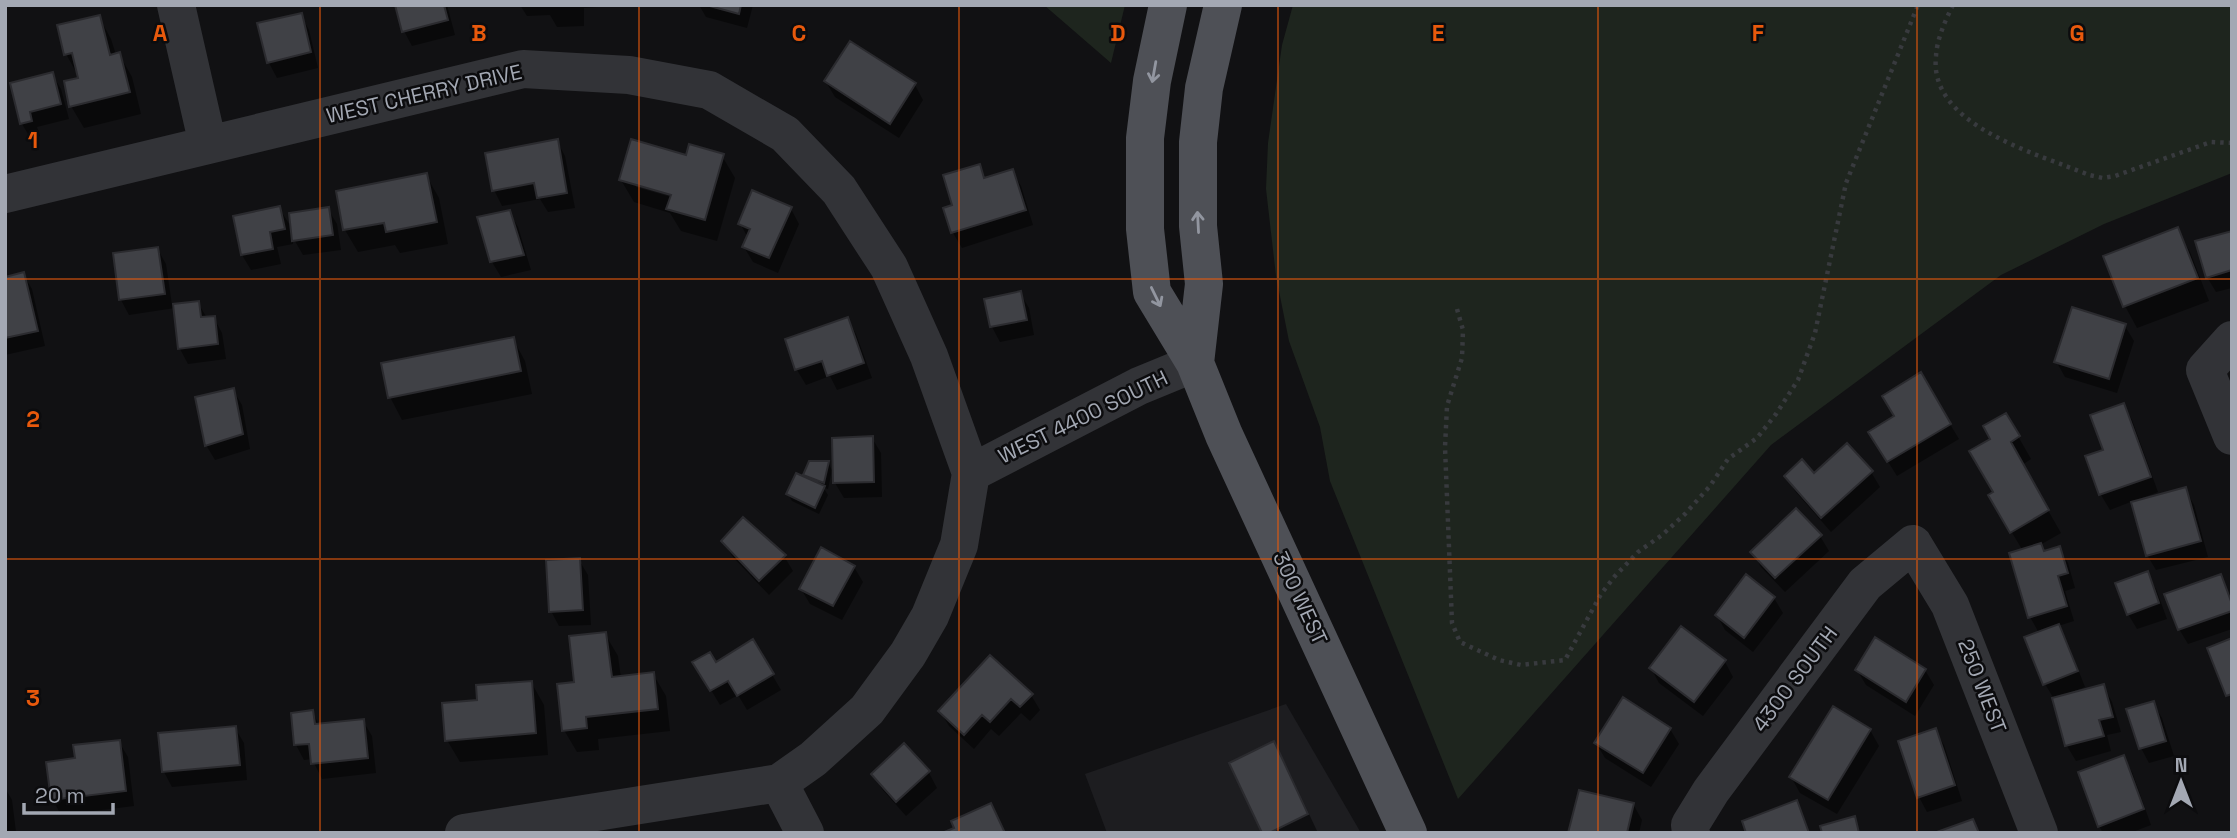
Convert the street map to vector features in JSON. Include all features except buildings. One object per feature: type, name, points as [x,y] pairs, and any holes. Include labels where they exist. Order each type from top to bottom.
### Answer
[{"type":"main road","name":"300 WEST","points":[[1168,5],[1157,51],[1148,110],[1144,168],[1145,229],[1152,292],[1195,363],[1224,435],[1408,833]]},
{"type":"main road","name":"300 WEST","points":[[1195,363],[1204,284],[1198,226],[1198,142],[1206,75],[1223,5]]},
{"type":"street","points":[[176,5],[208,145]]},
{"type":"street","name":"WEST CHERRY DRIVE","points":[[5,194],[523,69],[629,75],[709,90],[785,134],[839,190],[889,267],[929,356],[971,473]]},
{"type":"street","points":[[2232,340],[2205,370],[2232,436]]},
{"type":"street","name":"WEST 4400 SOUTH","points":[[971,473],[1139,386],[1195,363]]},
{"type":"street","points":[[464,833],[779,783],[813,759],[867,710],[914,644],[930,616],[959,545],[971,473]]},
{"type":"street","name":"4300 SOUTH","points":[[1690,829],[1711,791],[1865,584],[1913,544]]},
{"type":"street","name":"250 WEST","points":[[1913,544],[1950,605],[2039,833]]},
{"type":"street","points":[[779,783],[805,833]]},
{"type":"path","points":[[1457,309],[1463,330],[1462,358],[1447,406],[1446,447],[1452,623],[1460,642],[1499,660],[1521,665],[1565,660],[1601,594],[1615,576],[1638,552],[1685,514],[1710,486],[1728,459],[1756,438],[1776,414],[1798,380],[1815,333],[1846,183],[1918,5]]},
{"type":"path","points":[[1953,5],[1945,21],[1936,55],[1936,72],[1947,101],[1957,112],[1995,136],[2089,175],[2103,178],[2211,142],[2232,143]]},
{"type":"shaded area","points":[[1044,5],[1125,5],[1111,63]]},
{"type":"shaded area","points":[[1293,5],[2232,5],[2232,173],[2104,224],[2001,275],[1771,445],[1458,799],[1330,481],[1320,427],[1289,341],[1276,276],[1266,189],[1268,143],[1282,45]]},
{"type":"shaded area","points":[[1286,704],[1361,833],[1107,833],[1085,774]]}]
